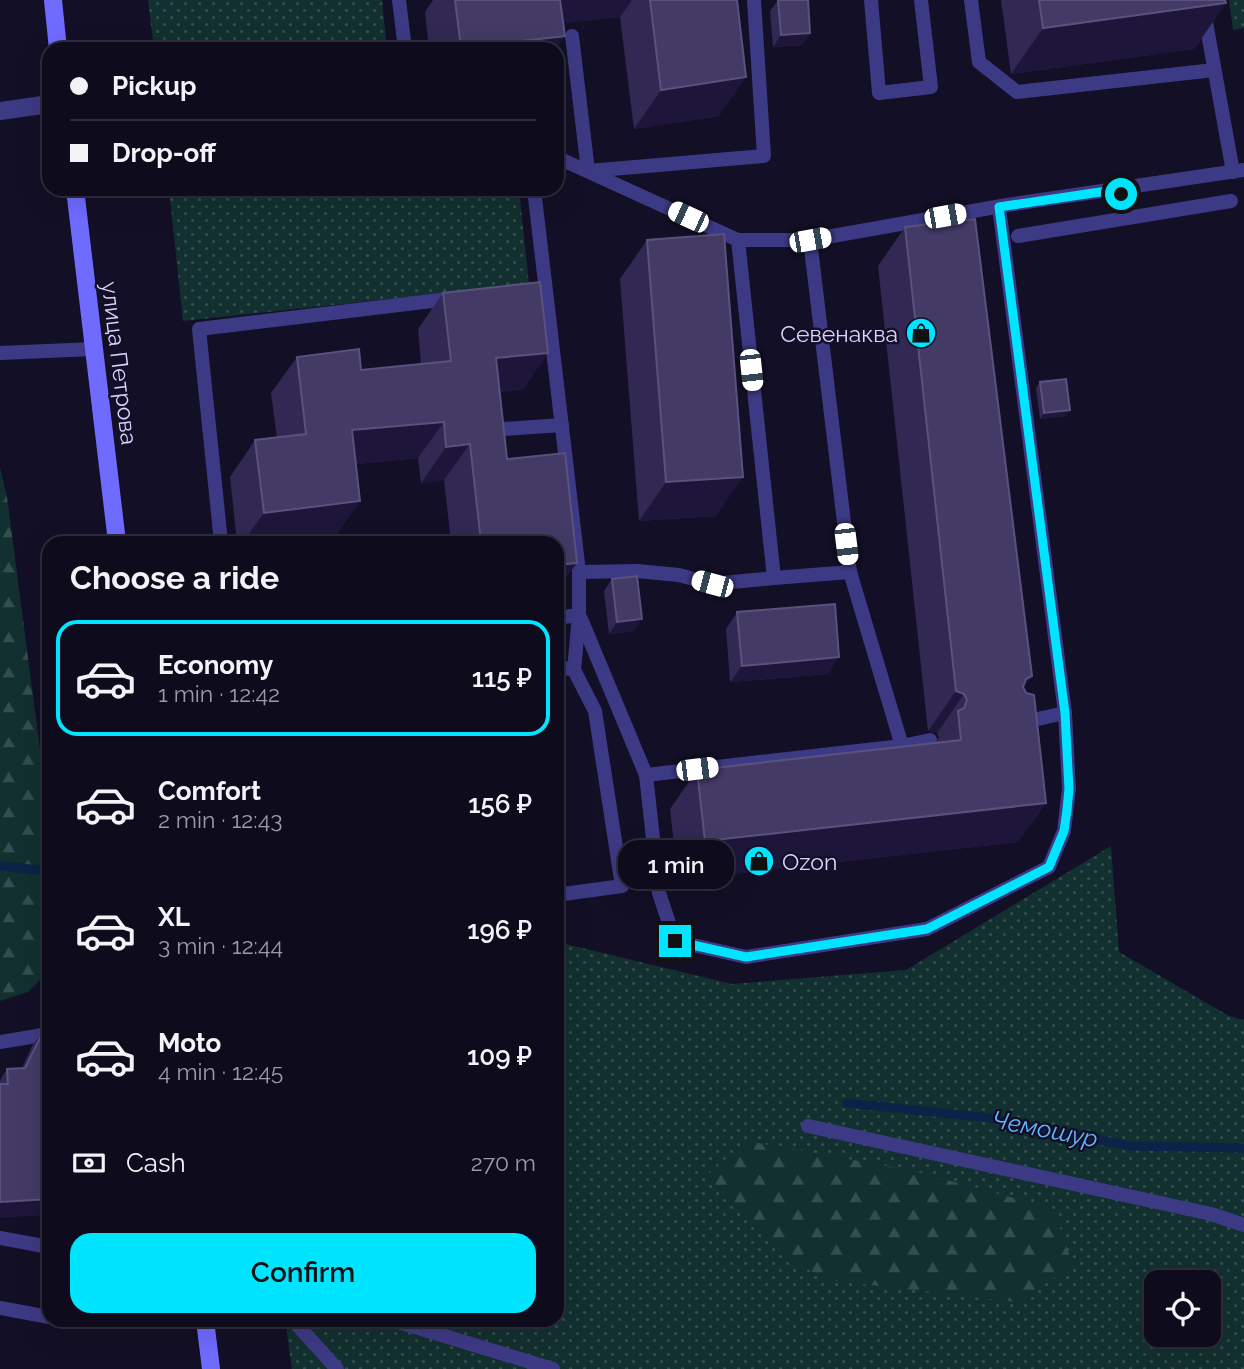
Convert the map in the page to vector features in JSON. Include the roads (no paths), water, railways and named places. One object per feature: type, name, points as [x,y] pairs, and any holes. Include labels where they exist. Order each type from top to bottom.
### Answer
[{"type":"main road","points":[[52,0],[57,42]]},
{"type":"main road","name":"улица Петрова","points":[[76,196],[116,536]]},
{"type":"main road","points":[[206,1327],[211,1369]]},
{"type":"street","points":[[0,111],[42,105]]},
{"type":"lane","points":[[399,0],[404,42]]},
{"type":"lane","points":[[588,171],[764,156],[754,0]]},
{"type":"lane","points":[[871,0],[879,93],[931,87],[921,0]]},
{"type":"lane","points":[[971,0],[979,62],[1017,92],[1214,71]]},
{"type":"lane","points":[[564,160],[738,240],[810,240],[999,207],[1239,171],[1214,71],[1202,0]]},
{"type":"lane","points":[[572,36],[588,171]]},
{"type":"lane","points":[[1120,189],[1126,218]]},
{"type":"lane","points":[[534,196],[539,287],[562,425],[579,572],[579,615],[574,670],[595,711],[622,886],[564,894]]},
{"type":"lane","points":[[1018,236],[1231,201]]},
{"type":"lane","points":[[579,615],[646,775],[659,893],[675,941],[746,957],[927,929],[1049,867],[1064,831],[1067,810],[1069,789],[1065,713],[999,207]]},
{"type":"lane","points":[[738,240],[774,578]]},
{"type":"lane","points":[[810,240],[850,572],[902,746]]},
{"type":"lane","points":[[220,536],[199,329],[472,296]]},
{"type":"lane","points":[[0,353],[94,349]]},
{"type":"lane","points":[[489,430],[562,425]]},
{"type":"lane","points":[[579,572],[637,571],[679,575],[712,584],[850,572]]},
{"type":"lane","points":[[564,617],[579,615]]},
{"type":"lane","points":[[564,668],[574,670]]},
{"type":"lane","points":[[1005,725],[1065,713]]},
{"type":"lane","points":[[646,775],[902,746],[929,740]]},
{"type":"lane","points":[[0,1042],[42,1035]]},
{"type":"lane","points":[[808,1126],[1211,1214],[1244,1225]]},
{"type":"lane","points":[[0,1238],[42,1246]]},
{"type":"lane","points":[[0,1308],[42,1316]]},
{"type":"lane","points":[[299,1327],[337,1369]]},
{"type":"lane","points":[[415,1327],[553,1369]]},
{"type":"waterway","name":"Чемошур","points":[[0,866],[42,870]]},
{"type":"waterway","name":"Чемошур","points":[[847,1103],[991,1118],[1130,1146],[1244,1148]]},
{"type":"place","name":"Севенаква","points":[[921,333]]},
{"type":"place","name":"Ozon","points":[[759,861]]}]
